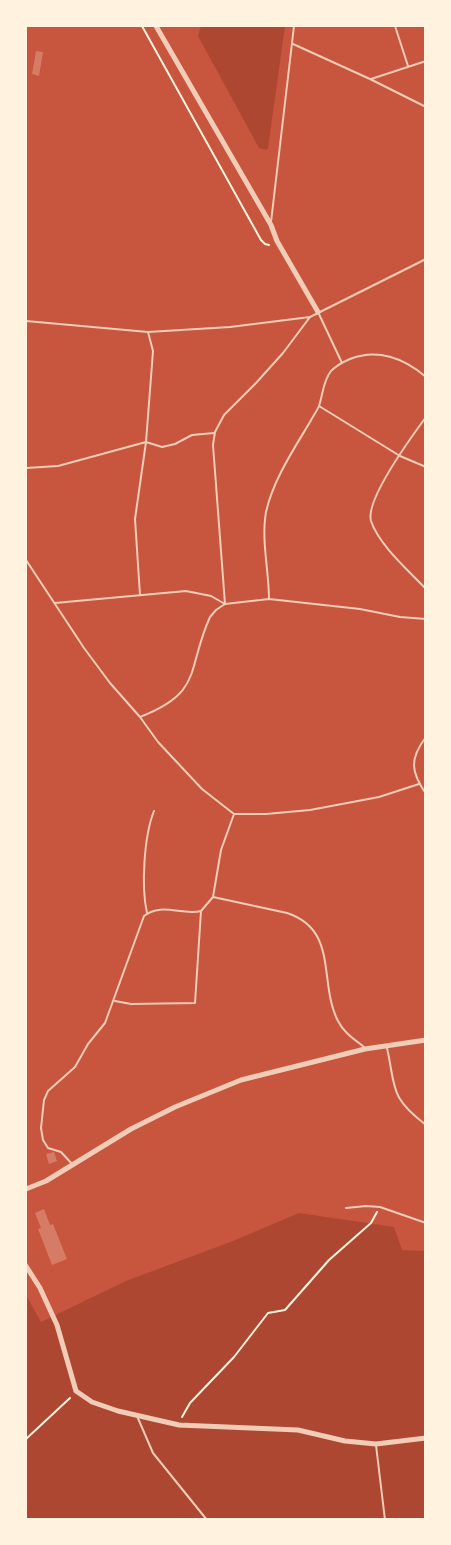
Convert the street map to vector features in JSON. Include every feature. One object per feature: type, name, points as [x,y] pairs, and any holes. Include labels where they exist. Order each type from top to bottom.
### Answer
[{"type":"street","points":[[156,26],[271,225],[277,241],[318,312]]},
{"type":"street","points":[[26,1189],[46,1181],[131,1129],[241,1080],[365,1049],[426,1040]]},
{"type":"street","points":[[26,1266],[40,1288],[57,1325],[76,1391],[92,1402],[137,1416],[179,1425],[298,1430],[345,1441],[376,1444],[426,1438]]},
{"type":"lane","points":[[271,225],[294,26]]},
{"type":"lane","points":[[395,26],[408,67]]},
{"type":"lane","points":[[293,44],[426,106]]},
{"type":"lane","points":[[370,79],[426,61]]},
{"type":"lane","points":[[225,604],[214,452],[215,432],[224,415],[283,353],[310,317],[426,260]]},
{"type":"lane","points":[[318,312],[342,363]]},
{"type":"lane","points":[[26,321],[148,332],[230,327],[310,317]]},
{"type":"lane","points":[[140,595],[135,519],[146,442],[153,358],[148,332]]},
{"type":"lane","points":[[269,599],[265,535],[269,499],[319,406],[326,378],[332,369],[357,356],[378,354],[405,362],[426,377]]},
{"type":"lane","points":[[319,406],[400,456],[426,467]]},
{"type":"lane","points":[[426,417],[374,500],[370,514],[381,541],[426,588]]},
{"type":"lane","points":[[26,468],[58,466],[146,442],[162,447],[175,444],[192,435],[215,432]]},
{"type":"lane","points":[[26,560],[110,683],[170,755],[202,789],[234,814],[310,810],[379,797],[419,784]]},
{"type":"lane","points":[[55,603],[168,591],[198,592],[225,604]]},
{"type":"lane","points":[[140,717],[162,709],[184,691],[210,617],[225,604],[269,599],[426,619]]},
{"type":"lane","points":[[426,737],[413,759],[419,784],[426,794]]},
{"type":"lane","points":[[73,1165],[61,1152],[45,1145],[41,1128],[44,1100],[48,1091],[75,1067],[88,1044],[102,1028],[115,1001],[137,932],[147,913],[144,887],[148,828],[154,810]]},
{"type":"lane","points":[[115,1001],[131,1004],[195,1003],[201,911],[213,897],[221,850],[234,814]]},
{"type":"lane","points":[[213,897],[287,913],[297,916],[308,924],[321,940],[333,1010],[338,1022],[346,1033],[365,1049]]},
{"type":"lane","points":[[147,913],[164,909],[201,911]]},
{"type":"lane","points":[[387,1045],[392,1081],[401,1102],[413,1116],[426,1125]]},
{"type":"lane","points":[[346,1208],[380,1207],[426,1223]]},
{"type":"lane","points":[[137,1416],[153,1453],[207,1520]]},
{"type":"lane","points":[[376,1444],[385,1520]]},
{"type":"path","points":[[142,26],[261,240],[268,245],[277,241]]},
{"type":"path","points":[[179,1425],[190,1403],[234,1357],[268,1313],[285,1310],[329,1260],[371,1223],[380,1207]]},
{"type":"path","points":[[26,1439],[76,1391]]},
{"type":"shaded area","points":[[201,26],[285,26],[267,150],[259,148],[198,36]]},
{"type":"shaded area","points":[[299,1213],[394,1227],[402,1250],[425,1251],[425,1519],[26,1519],[26,1295],[41,1322],[126,1281],[233,1241]]},
{"type":"building","points":[[36,51],[43,52],[39,76],[32,74]]},
{"type":"building","points":[[54,1152],[57,1161],[49,1164],[46,1154]]},
{"type":"building","points":[[44,1209],[50,1225],[53,1224],[67,1259],[52,1265],[38,1229],[41,1228],[35,1213]]}]
